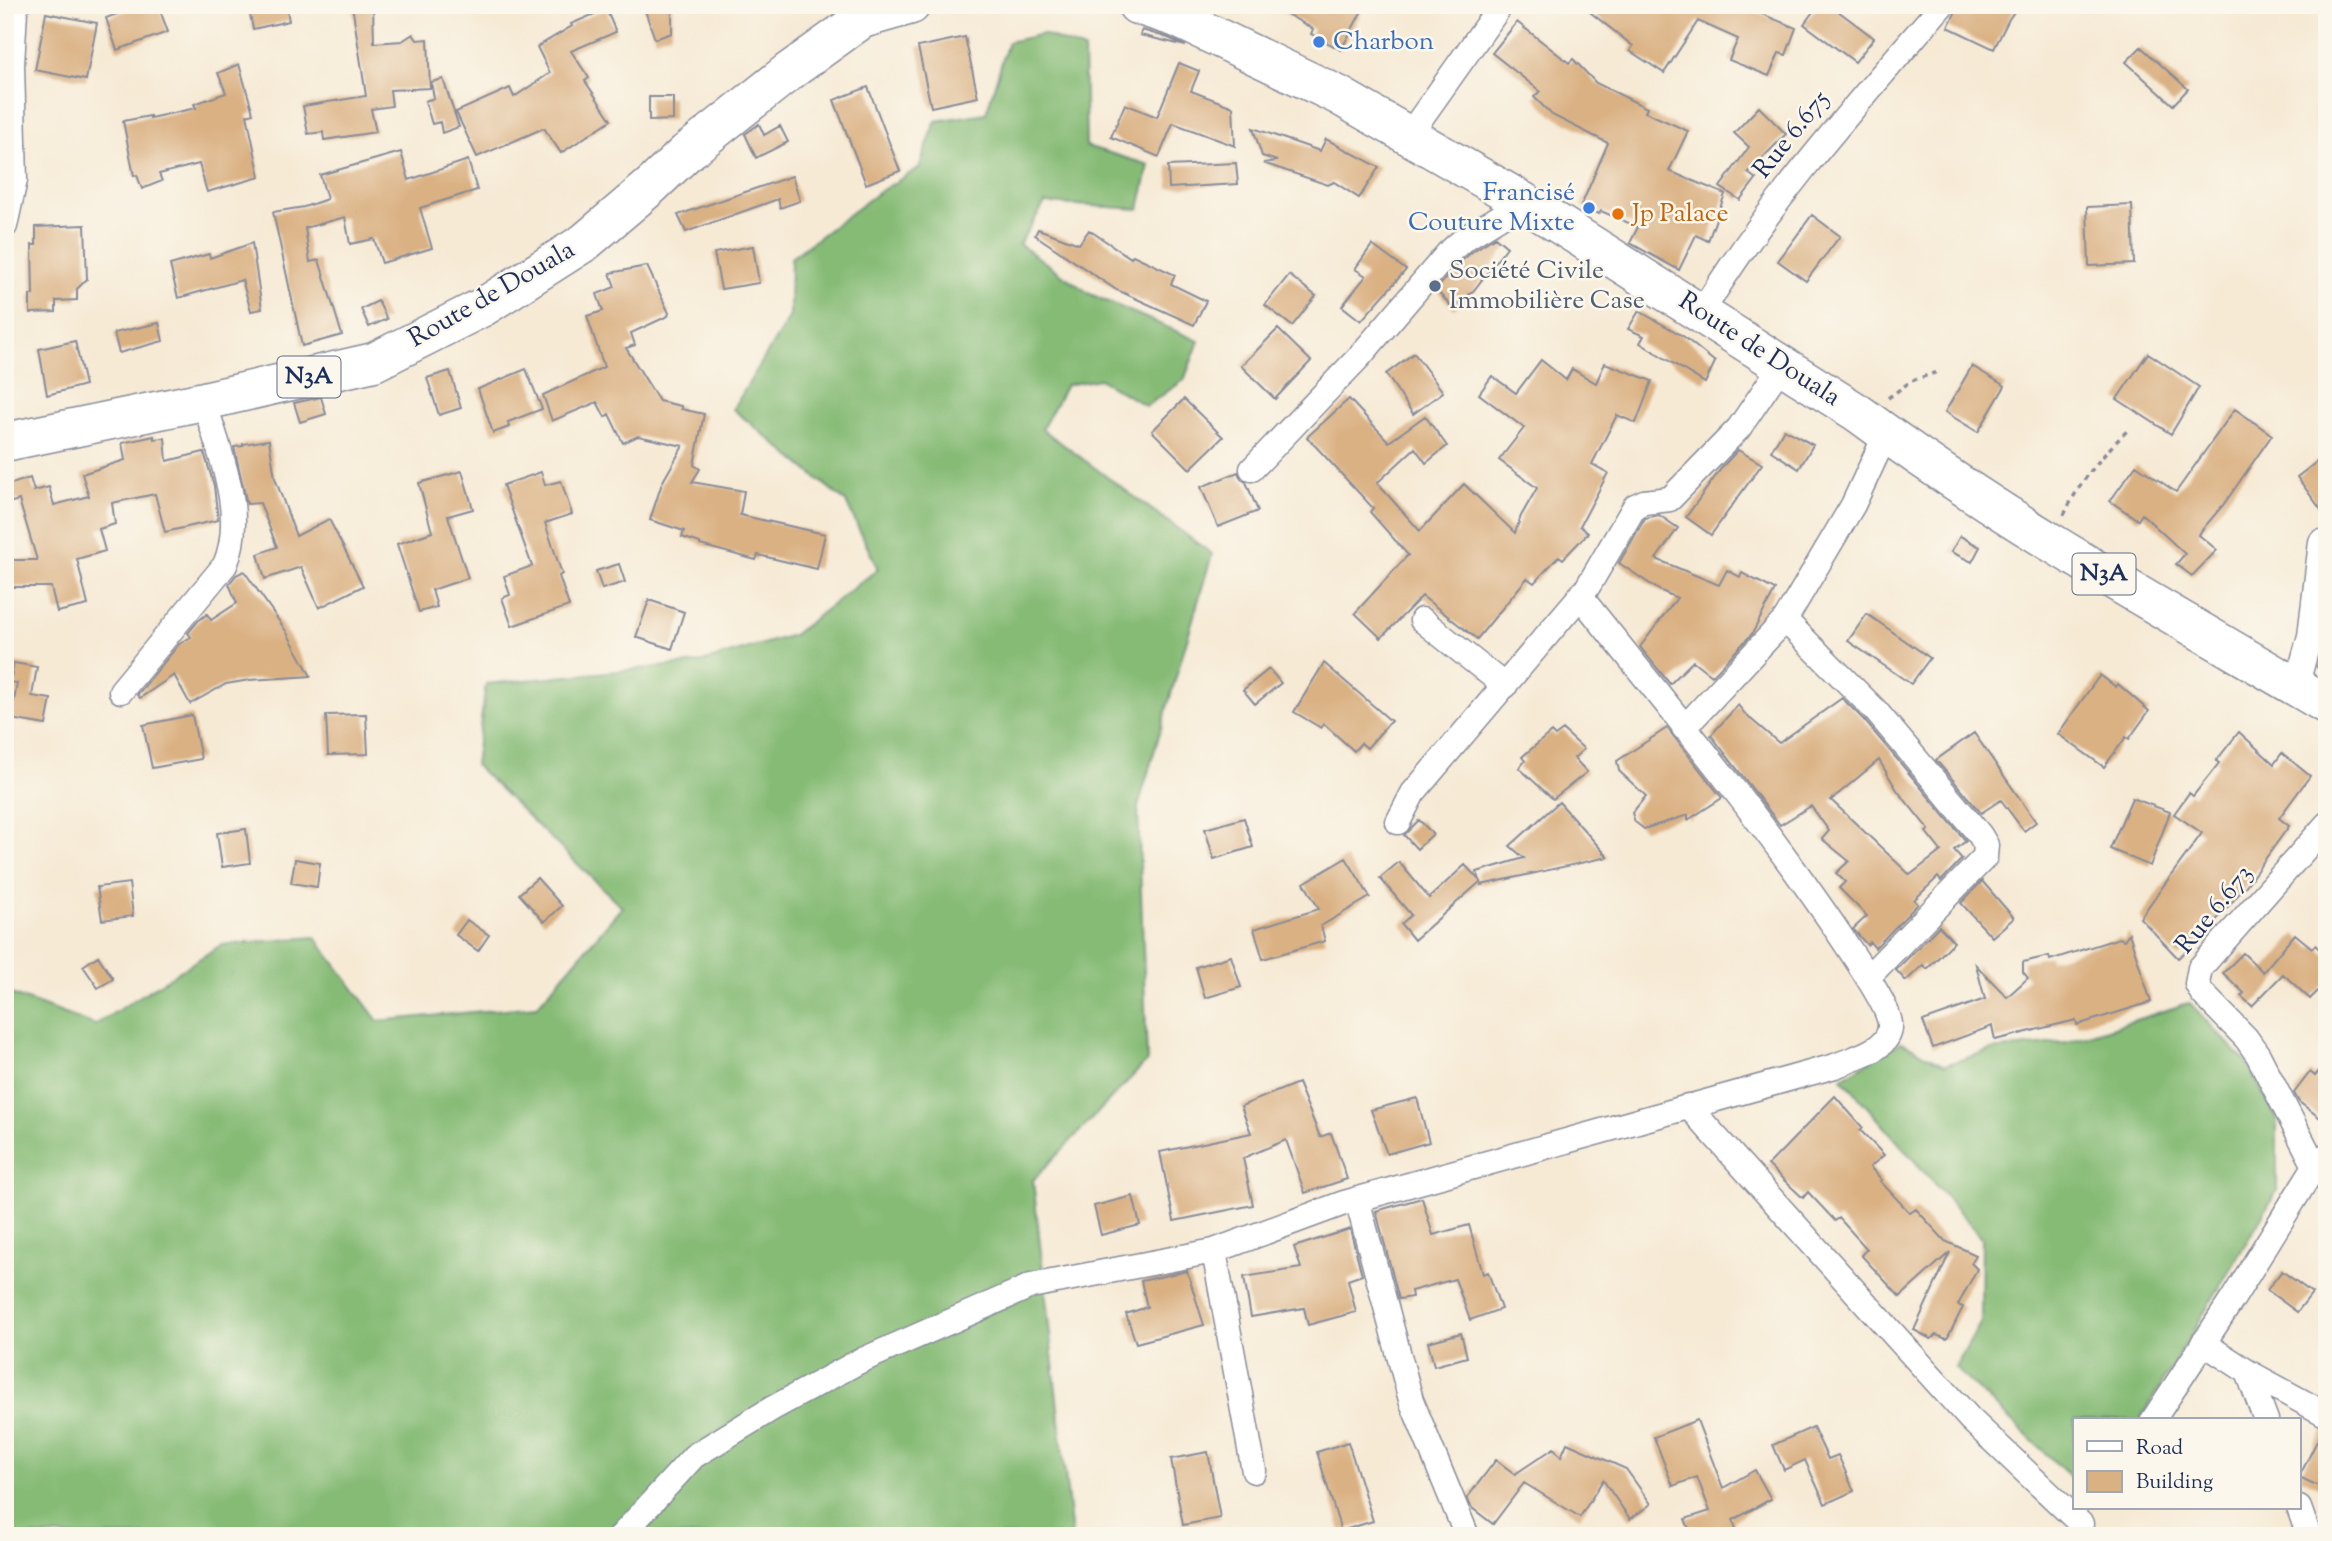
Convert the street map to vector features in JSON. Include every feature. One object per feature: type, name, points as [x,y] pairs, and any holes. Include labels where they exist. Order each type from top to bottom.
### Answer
[{"type":"highway","name":"Route de Douala","points":[[5,442],[374,362],[483,307],[585,242],[686,153],[787,73],[856,12],[911,5]]},
{"type":"highway","name":"Route de Douala","points":[[1137,5],[1177,18],[1338,94],[1524,202],[1702,313],[2052,542],[2311,696]]},
{"type":"street","points":[[5,226],[15,180],[12,65],[17,5]]},
{"type":"street","points":[[1409,135],[1502,5]]},
{"type":"street","name":"Rue 6.675","points":[[1702,313],[1757,228],[1806,163],[1942,5]]},
{"type":"street","points":[[1252,469],[1360,356],[1448,253],[1464,239],[1524,202]]},
{"type":"street","points":[[1398,822],[1413,793],[1580,596],[1635,506],[1644,502],[1670,499],[1739,428],[1781,366]]},
{"type":"street","points":[[121,691],[225,565],[232,549],[234,529],[229,487],[204,401]]},
{"type":"street","points":[[1684,728],[1785,620],[1853,505],[1872,424]]},
{"type":"street","points":[[2311,696],[2310,636],[2321,542]]},
{"type":"street","points":[[621,1536],[694,1456],[773,1408],[858,1362],[1031,1286],[1214,1251],[1357,1199],[1835,1066],[1882,1045],[1888,1035],[1890,1023],[1868,977],[1817,901],[1750,811],[1580,596]]},
{"type":"street","points":[[1422,620],[1505,686]]},
{"type":"street","points":[[1785,620],[1875,710],[1986,845],[1985,857],[1868,977]]},
{"type":"street","name":"Rue 6.673","points":[[2321,1160],[2258,1055],[2197,984],[2200,968],[2327,824]]},
{"type":"street","points":[[1688,1106],[1970,1419],[2083,1523]]},
{"type":"street","points":[[2154,1418],[2321,1160]]},
{"type":"street","points":[[1357,1199],[1411,1399],[1467,1536]]},
{"type":"street","points":[[1214,1251],[1254,1471]]},
{"type":"street","points":[[2203,1343],[2248,1372],[2327,1415]]},
{"type":"street","points":[[2248,1372],[2265,1418]]},
{"type":"street","points":[[2299,1510],[2309,1536]]},
{"type":"path","points":[[1872,424],[1884,401],[1912,381],[1940,371]]},
{"type":"path","points":[[2052,542],[2076,490],[2106,451],[2130,428]]},
{"type":"green space","points":[[1043,34],[1084,50],[1086,146],[1149,165],[1139,209],[1045,203],[1019,244],[1090,294],[1199,341],[1184,380],[1146,406],[1099,379],[1066,385],[1042,429],[1212,554],[1138,807],[1147,1061],[1033,1180],[1072,1536],[5,1536],[5,992],[95,1025],[221,945],[315,937],[378,1021],[537,1006],[622,907],[475,765],[486,684],[699,663],[793,635],[878,569],[846,502],[733,409],[790,316],[791,258],[879,192],[919,168],[936,121],[986,113],[1008,42]]},
{"type":"green space","points":[[2189,1003],[2246,1062],[2277,1119],[2277,1191],[2141,1418],[2073,1418],[2073,1479],[1955,1368],[1981,1322],[1982,1238],[1842,1078],[1901,1042],[1945,1065],[1991,1050],[2067,1042]]},
{"type":"building","points":[[141,5],[158,5],[168,32],[117,50],[106,18]]},
{"type":"building","points":[[248,5],[286,5],[289,21],[253,29]]},
{"type":"building","points":[[352,5],[373,5],[374,43],[402,41],[413,34],[417,40],[428,39],[430,88],[390,90],[392,106],[371,109],[376,132],[324,140],[323,132],[308,134],[303,106],[366,96]]},
{"type":"building","points":[[643,5],[672,5],[672,33],[655,39]]},
{"type":"building","points":[[1271,5],[1365,5],[1341,50],[1311,34],[1313,29]]},
{"type":"building","points":[[1581,5],[1740,5],[1796,28],[1786,55],[1779,53],[1769,76],[1729,60],[1738,39],[1698,21],[1664,73],[1630,51],[1633,46]]},
{"type":"building","points":[[1818,5],[1830,5],[1874,38],[1855,62],[1804,24]]},
{"type":"building","points":[[1959,5],[2019,5],[1994,49],[1948,27]]},
{"type":"building","points":[[606,9],[616,32],[571,51],[589,78],[585,81],[611,120],[561,153],[544,128],[477,157],[456,112],[510,88],[514,97],[550,73],[537,47],[572,26],[571,24]]},
{"type":"building","points":[[46,13],[97,23],[86,80],[35,70]]},
{"type":"building","points":[[1517,22],[1569,63],[1573,59],[1596,83],[1647,108],[1645,112],[1688,131],[1669,171],[1725,194],[1708,241],[1696,235],[1679,270],[1630,243],[1638,227],[1601,211],[1599,214],[1581,206],[1608,143],[1552,115],[1534,97],[1540,91],[1492,53]]},
{"type":"building","points":[[1142,30],[1169,38],[1186,46],[1140,35]]},
{"type":"building","points":[[965,37],[978,97],[931,107],[918,47]]},
{"type":"building","points":[[2141,47],[2188,89],[2173,105],[2126,62]]},
{"type":"building","points":[[1179,63],[1199,71],[1191,91],[1233,107],[1235,146],[1173,123],[1159,157],[1111,137],[1125,104],[1157,117]]},
{"type":"building","points":[[239,64],[253,113],[247,115],[260,177],[207,192],[199,164],[159,174],[162,181],[142,189],[137,175],[134,176],[123,121],[196,108],[194,104],[226,93],[218,73]]},
{"type":"building","points":[[443,79],[459,127],[442,133],[440,122],[432,124],[425,101],[434,98],[431,82]]},
{"type":"building","points":[[868,87],[900,171],[866,184],[834,100]]},
{"type":"building","points":[[649,97],[673,97],[673,120],[649,121]]},
{"type":"building","points":[[1759,107],[1786,134],[1748,173],[1756,179],[1740,200],[1720,187],[1749,147],[1734,133]]},
{"type":"building","points":[[759,124],[764,135],[780,126],[788,142],[756,158],[745,134]]},
{"type":"building","points":[[1253,128],[1320,151],[1326,139],[1379,167],[1359,198],[1334,182],[1328,185],[1263,163],[1277,161],[1262,156]]},
{"type":"building","points":[[401,152],[409,180],[468,160],[477,190],[420,208],[432,248],[382,263],[374,239],[350,244],[345,217],[305,228],[310,262],[319,260],[342,335],[302,346],[273,212],[304,207],[327,199],[320,175]]},
{"type":"building","points":[[1236,163],[1238,184],[1169,188],[1168,166]]},
{"type":"building","points":[[792,176],[800,201],[780,208],[778,199],[686,232],[678,215]]},
{"type":"building","points":[[2132,205],[2134,264],[2089,266],[2087,207]]},
{"type":"building","points":[[1812,215],[1840,236],[1806,281],[1778,261]]},
{"type":"building","points":[[85,225],[87,279],[77,289],[77,300],[56,301],[56,312],[30,313],[30,295],[33,295],[32,245],[36,245],[36,227]]},
{"type":"building","points":[[1038,229],[1079,244],[1089,230],[1131,258],[1133,255],[1175,275],[1171,284],[1206,301],[1194,325],[1115,289],[1035,235]]},
{"type":"building","points":[[1495,237],[1507,247],[1474,290],[1454,309],[1436,290],[1459,263]]},
{"type":"building","points":[[252,243],[262,309],[251,311],[242,280],[178,298],[170,265],[209,254],[210,258]]},
{"type":"building","points":[[1372,245],[1406,270],[1361,321],[1342,306],[1366,276],[1355,269]]},
{"type":"building","points":[[753,246],[759,283],[721,289],[714,253]]},
{"type":"building","points":[[647,266],[669,313],[668,316],[631,333],[635,345],[626,348],[659,401],[704,414],[694,465],[700,469],[692,482],[744,491],[740,515],[825,534],[817,569],[758,555],[756,560],[700,545],[682,537],[684,531],[650,520],[662,483],[683,446],[638,436],[623,443],[609,414],[605,417],[597,402],[552,421],[543,395],[604,367],[587,316],[603,311],[597,294],[615,287],[610,273]]},
{"type":"building","points":[[1289,275],[1316,296],[1292,326],[1265,305]]},
{"type":"building","points":[[378,301],[387,319],[369,327],[361,309]]},
{"type":"building","points":[[1639,311],[1683,336],[1715,362],[1705,383],[1640,343],[1644,336],[1628,329]]},
{"type":"building","points":[[159,323],[163,341],[119,353],[114,333]]},
{"type":"building","points":[[1278,329],[1311,361],[1275,399],[1241,366]]},
{"type":"building","points":[[75,341],[85,385],[47,395],[39,349]]},
{"type":"building","points":[[1414,353],[1443,392],[1413,414],[1386,374]]},
{"type":"building","points":[[2148,353],[2199,387],[2171,434],[2117,399]]},
{"type":"building","points":[[1541,360],[1566,380],[1572,369],[1596,383],[1605,363],[1652,381],[1636,423],[1617,415],[1592,464],[1608,473],[1580,526],[1588,533],[1563,559],[1559,556],[1534,583],[1527,578],[1477,639],[1422,596],[1381,638],[1355,613],[1408,555],[1370,512],[1373,508],[1307,437],[1349,399],[1389,442],[1425,416],[1447,446],[1426,463],[1415,448],[1377,483],[1420,531],[1464,484],[1515,533],[1537,488],[1499,460],[1524,428],[1479,394],[1492,376],[1516,393]]},
{"type":"building","points":[[1972,366],[2005,386],[1978,432],[1945,412]]},
{"type":"building","points":[[526,369],[542,409],[508,422],[509,427],[493,433],[478,389]]},
{"type":"building","points":[[450,371],[461,408],[439,415],[427,378]]},
{"type":"building","points":[[321,397],[326,414],[300,422],[294,403]]},
{"type":"building","points":[[1184,399],[1223,437],[1190,469],[1152,431]]},
{"type":"building","points":[[2235,409],[2272,435],[2224,504],[2201,531],[2199,535],[2217,550],[2192,576],[2176,564],[2185,554],[2142,514],[2138,520],[2110,501],[2136,465],[2176,492]]},
{"type":"building","points":[[1784,429],[1813,445],[1799,469],[1771,451]]},
{"type":"building","points":[[154,436],[154,439],[165,438],[167,461],[204,452],[214,486],[218,520],[165,532],[155,494],[112,503],[115,524],[99,529],[105,551],[77,559],[88,605],[57,612],[51,587],[11,587],[11,560],[37,560],[19,500],[5,504],[5,486],[30,478],[34,491],[49,487],[54,505],[89,496],[82,474],[125,460],[122,443]]},
{"type":"building","points":[[269,440],[275,478],[296,536],[329,519],[363,586],[319,608],[301,567],[265,579],[258,554],[277,547],[260,503],[247,504],[234,447]]},
{"type":"building","points":[[1738,450],[1762,464],[1711,535],[1686,517]]},
{"type":"building","points":[[2327,454],[2327,518],[2297,477]]},
{"type":"building","points":[[462,471],[473,509],[448,516],[468,578],[432,590],[437,607],[419,612],[397,544],[432,532],[419,483]]},
{"type":"building","points":[[541,472],[545,485],[561,481],[572,514],[545,523],[562,574],[559,576],[569,606],[512,626],[502,598],[510,595],[504,576],[532,566],[503,485]]},
{"type":"building","points":[[1238,472],[1246,482],[1258,511],[1218,527],[1201,487]]},
{"type":"building","points":[[1659,515],[1678,528],[1656,559],[1719,585],[1727,570],[1740,577],[1742,573],[1775,590],[1752,634],[1712,676],[1693,661],[1670,684],[1640,647],[1677,598],[1659,590],[1619,563],[1645,518]]},
{"type":"building","points":[[1960,536],[1980,547],[1972,562],[1951,552]]},
{"type":"building","points":[[619,564],[625,582],[602,589],[596,571]]},
{"type":"building","points":[[244,571],[286,631],[311,676],[226,684],[190,704],[174,675],[140,698],[137,695],[179,644],[191,637],[188,633],[198,621],[207,614],[211,620],[237,603],[229,584],[236,575]]},
{"type":"building","points":[[649,600],[684,612],[672,649],[636,637]]},
{"type":"building","points":[[1867,614],[1930,658],[1911,684],[1848,641]]},
{"type":"building","points":[[2327,631],[2327,673],[2317,667]]},
{"type":"building","points":[[14,663],[37,667],[32,696],[51,699],[46,725],[11,719],[17,683],[10,682]]},
{"type":"building","points":[[1324,663],[1391,721],[1367,748],[1361,743],[1354,751],[1324,724],[1321,728],[1294,712]]},
{"type":"building","points":[[1269,669],[1281,683],[1255,704],[1243,690]]},
{"type":"building","points":[[2100,675],[2116,687],[2118,684],[2149,711],[2104,767],[2058,734]]},
{"type":"building","points":[[1842,698],[1864,720],[1966,841],[1954,850],[1962,859],[1941,881],[1938,877],[1914,900],[1918,904],[1875,948],[1870,942],[1867,945],[1853,929],[1867,916],[1839,888],[1845,882],[1836,873],[1849,861],[1822,839],[1829,831],[1811,806],[1780,825],[1711,735],[1738,705],[1779,743]],"holes":[[[1879,760],[1897,790],[1929,830],[1926,832],[1941,851],[1910,875],[1831,800]]]},
{"type":"building","points":[[366,714],[368,754],[328,755],[326,715]]},
{"type":"building","points":[[192,715],[201,759],[152,768],[143,725]]},
{"type":"building","points":[[1667,728],[1722,798],[1688,820],[1688,815],[1644,829],[1635,822],[1632,813],[1646,796],[1619,771],[1617,761]]},
{"type":"building","points":[[1563,730],[1584,749],[1574,758],[1587,772],[1553,799],[1519,768],[1525,761],[1522,757],[1551,732],[1555,736]]},
{"type":"building","points":[[2239,732],[2274,764],[2282,753],[2310,776],[2279,818],[2289,826],[2245,887],[2199,940],[2178,958],[2140,918],[2202,833],[2174,814],[2189,793],[2193,796]]},
{"type":"building","points":[[1974,733],[2036,822],[2024,831],[2001,800],[1981,813],[1936,760]]},
{"type":"building","points":[[2132,798],[2170,812],[2150,866],[2110,849]]},
{"type":"building","points":[[1559,802],[1608,857],[1481,885],[1480,882],[1414,940],[1401,924],[1411,915],[1380,878],[1399,862],[1429,898],[1465,865],[1480,881],[1477,872],[1524,858],[1510,846]]},
{"type":"building","points":[[1244,818],[1253,847],[1214,859],[1205,829]]},
{"type":"building","points":[[1419,820],[1433,834],[1417,849],[1404,835]]},
{"type":"building","points":[[246,829],[250,863],[222,867],[217,833]]},
{"type":"building","points":[[1346,858],[1370,897],[1321,926],[1325,941],[1263,959],[1254,929],[1319,909],[1304,883]]},
{"type":"building","points":[[295,859],[320,863],[317,887],[291,883]]},
{"type":"building","points":[[537,878],[562,906],[544,922],[519,894]]},
{"type":"building","points":[[1982,881],[2014,918],[1992,937],[1961,903]]},
{"type":"building","points":[[129,883],[133,916],[102,920],[97,887]]},
{"type":"building","points":[[467,920],[489,935],[478,951],[456,935]]},
{"type":"building","points":[[1939,926],[1954,942],[1927,969],[1923,965],[1906,981],[1896,970]]},
{"type":"building","points":[[2129,933],[2151,1002],[2077,1025],[2076,1020],[1995,1040],[1992,1026],[1933,1048],[1923,1021],[1985,999],[1976,965],[2007,997],[2028,978],[2023,972],[2023,962],[2049,956],[2050,960],[2119,938],[2124,940]]},
{"type":"building","points":[[2295,934],[2312,948],[2315,945],[2327,956],[2327,982],[2310,999],[2283,974],[2252,1006],[2241,996],[2244,993],[2223,973],[2243,953],[2263,972]]},
{"type":"building","points":[[98,956],[113,979],[98,988],[83,966]]},
{"type":"building","points":[[1231,956],[1241,987],[1205,998],[1196,967]]},
{"type":"building","points":[[2327,1062],[2327,1123],[2299,1102],[2294,1093],[2310,1072],[2315,1076]]},
{"type":"building","points":[[1298,1083],[1320,1137],[1331,1133],[1347,1179],[1305,1193],[1286,1140],[1243,1158],[1253,1205],[1174,1221],[1160,1152],[1251,1133],[1241,1106]]},
{"type":"building","points":[[1835,1096],[1863,1128],[1860,1130],[1884,1155],[1870,1167],[1882,1180],[1880,1181],[1910,1213],[1916,1209],[1945,1241],[1976,1255],[1971,1263],[1977,1269],[1958,1305],[1963,1307],[1947,1339],[1936,1335],[1931,1339],[1914,1330],[1950,1252],[1900,1297],[1861,1255],[1867,1249],[1839,1218],[1835,1221],[1808,1192],[1803,1198],[1768,1165]]},
{"type":"building","points":[[1417,1098],[1429,1142],[1387,1154],[1371,1110]]},
{"type":"building","points":[[1133,1196],[1140,1225],[1101,1235],[1094,1206]]},
{"type":"building","points":[[1422,1198],[1433,1235],[1469,1225],[1483,1274],[1488,1272],[1501,1309],[1470,1320],[1455,1279],[1411,1291],[1412,1297],[1399,1299],[1376,1211]]},
{"type":"building","points":[[1350,1229],[1362,1275],[1348,1280],[1356,1312],[1308,1325],[1304,1308],[1251,1317],[1244,1277],[1301,1268],[1294,1247]]},
{"type":"building","points":[[1187,1271],[1204,1325],[1136,1343],[1126,1314],[1147,1307],[1141,1281]]},
{"type":"building","points":[[2282,1271],[2312,1293],[2297,1312],[2267,1290]]},
{"type":"building","points":[[1461,1333],[1467,1357],[1434,1366],[1428,1342]]},
{"type":"building","points":[[1697,1420],[1723,1488],[1755,1470],[1771,1499],[1733,1520],[1737,1532],[1725,1536],[1692,1536],[1685,1519],[1710,1511],[1697,1477],[1673,1486],[1654,1437]]},
{"type":"building","points":[[1813,1427],[1828,1459],[1838,1455],[1854,1491],[1825,1504],[1805,1460],[1784,1470],[1773,1445]]},
{"type":"building","points":[[2323,1429],[2327,1430],[2327,1490],[2300,1477]]},
{"type":"building","points":[[1348,1442],[1373,1521],[1341,1531],[1317,1452]]},
{"type":"building","points":[[1567,1443],[1626,1469],[1651,1504],[1630,1519],[1603,1480],[1580,1517],[1524,1483],[1493,1524],[1472,1508],[1467,1498],[1496,1460],[1515,1474],[1554,1448],[1561,1457]]},
{"type":"building","points":[[1208,1452],[1220,1518],[1183,1525],[1171,1459]]},
{"type":"place","name":"Charbon","points":[[1319,42]]},
{"type":"place","name":"Francisé Couture Mixte","points":[[1589,208]]},
{"type":"place","name":"Jp Palace","points":[[1618,214]]},
{"type":"place","name":"Société Civile Immobilière Case","points":[[1435,286]]}]
